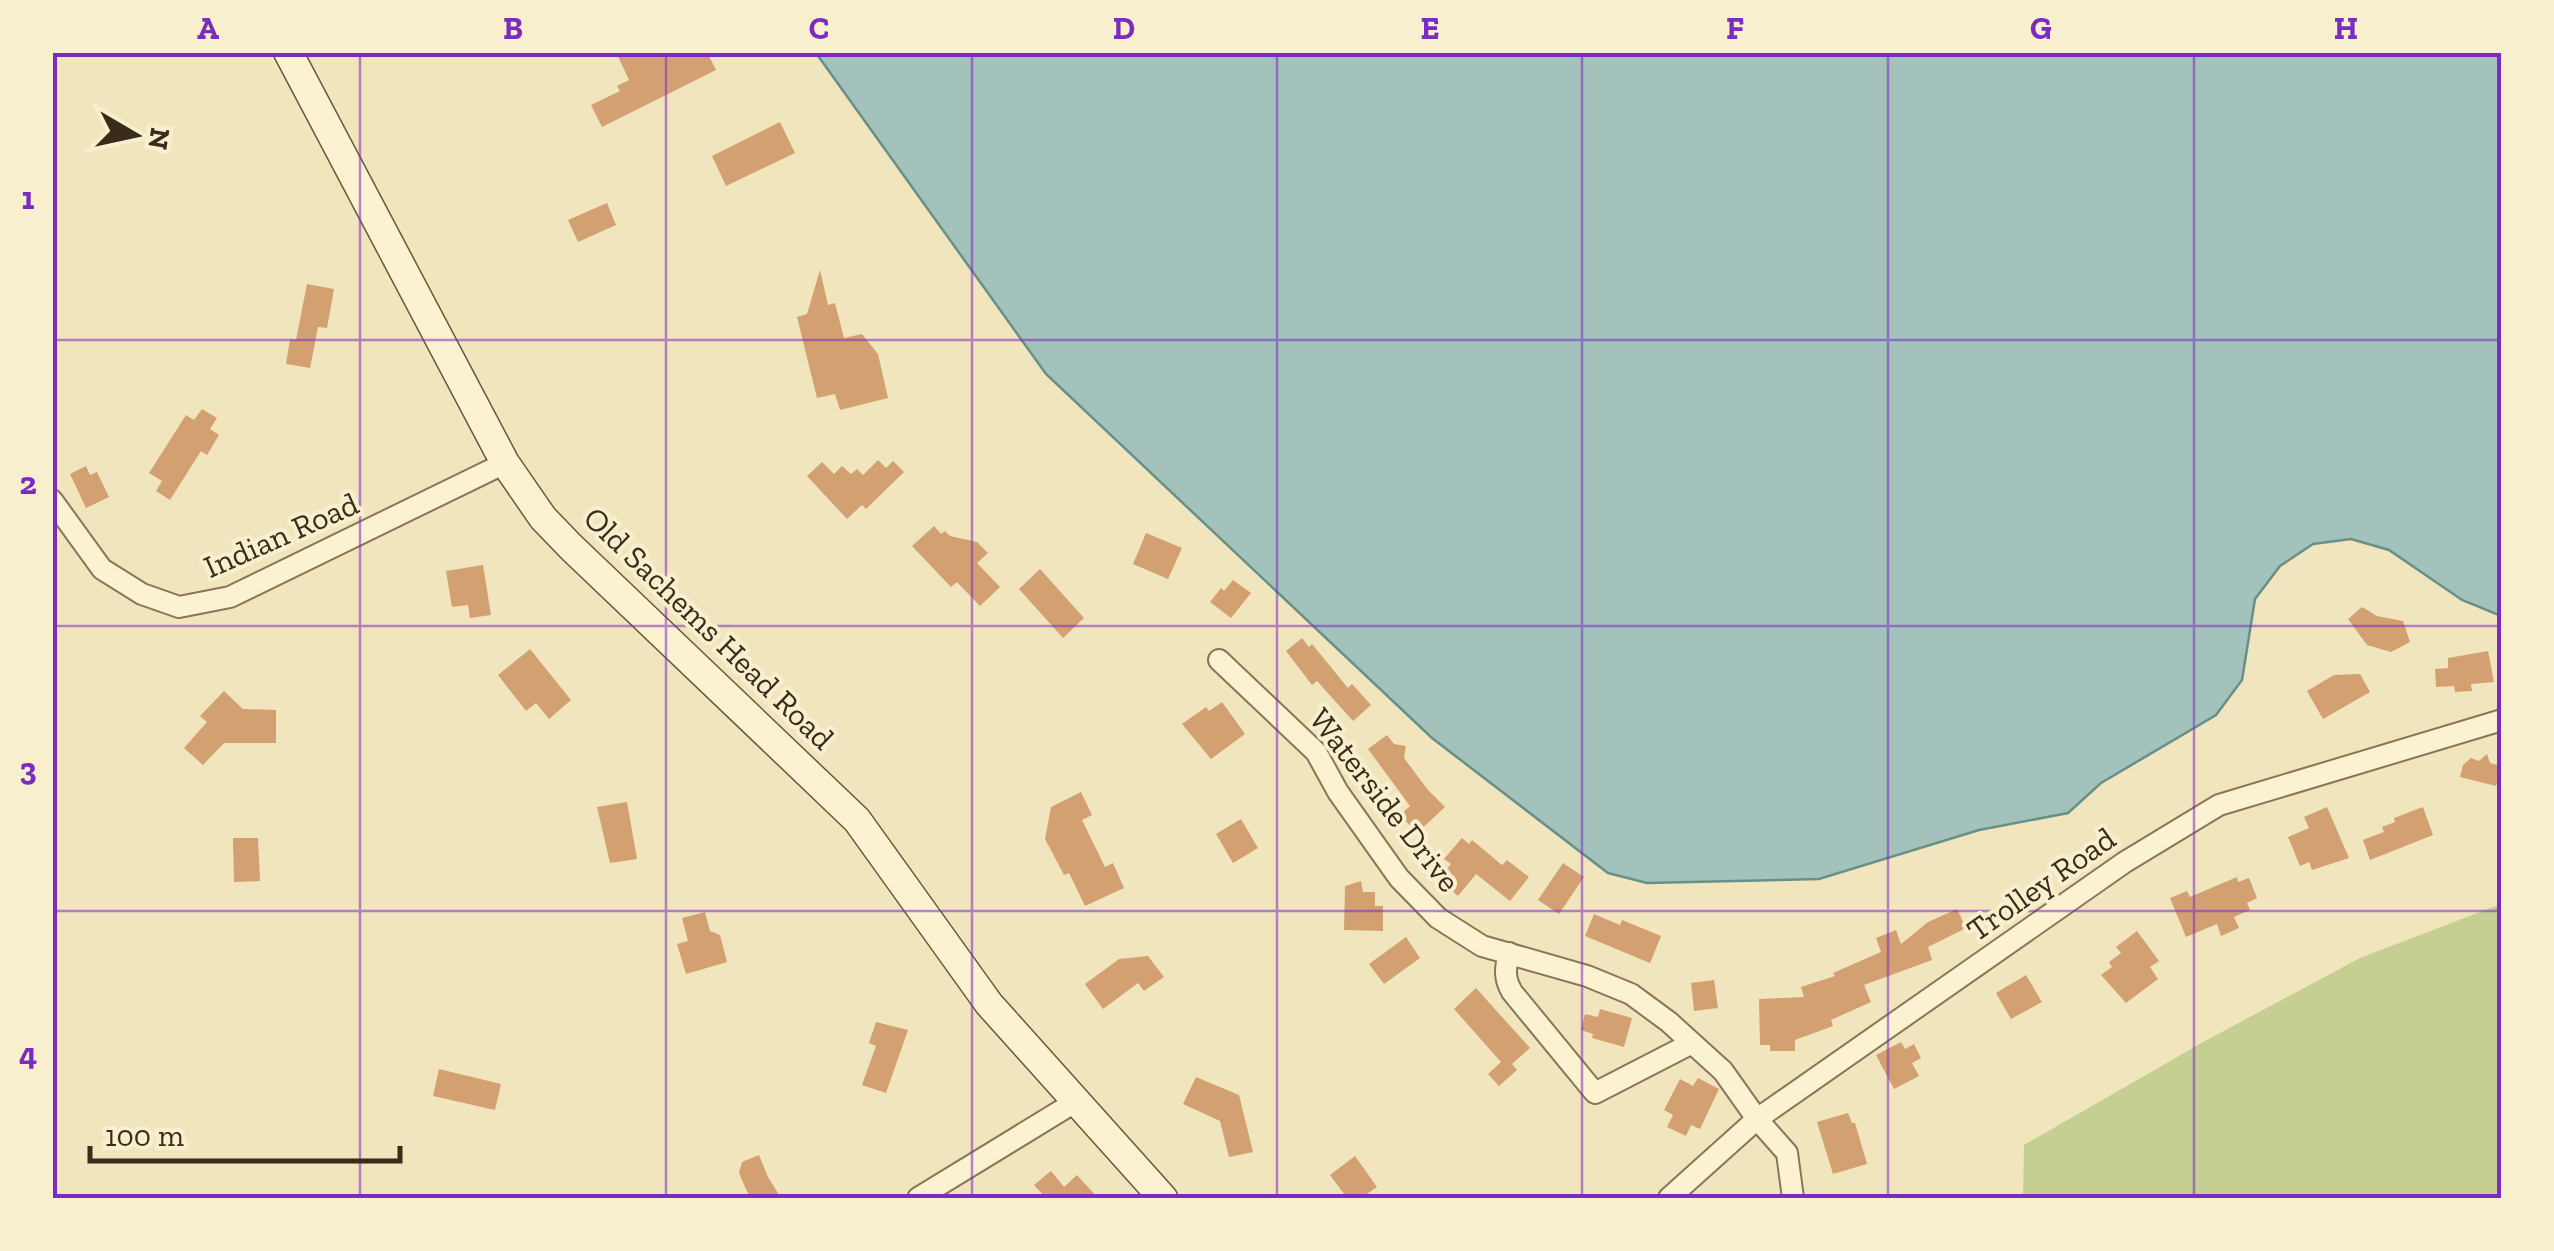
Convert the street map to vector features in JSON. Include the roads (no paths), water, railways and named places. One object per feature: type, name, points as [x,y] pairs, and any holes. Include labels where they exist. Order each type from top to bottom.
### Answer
[{"type":"street","name":"Old Sachems Head Road","points":[[288,52],[505,464],[543,518],[856,820],[988,1004],[1163,1198]]},
{"type":"street","name":"Indian Road","points":[[52,500],[102,569],[142,594],[180,607],[230,597],[505,464]]},
{"type":"street","name":"Waterside Drive","points":[[1219,660],[1316,752],[1338,792],[1417,899],[1460,934],[1482,946],[1587,976],[1631,994],[1731,1079],[1786,1153],[1793,1198]]},
{"type":"street","name":"Trolley Road","points":[[1668,1198],[1757,1119],[2124,862],[2219,805],[2502,720]]},
{"type":"street","points":[[1508,954],[1506,982],[1512,992],[1596,1093],[1692,1043]]},
{"type":"street","points":[[918,1198],[1074,1102]]},
{"type":"water","points":[[816,53],[2501,53],[2501,616],[2462,600],[2389,550],[2351,539],[2313,544],[2280,566],[2255,599],[2242,680],[2216,715],[2101,783],[2068,813],[1979,830],[1819,879],[1647,883],[1608,873],[1432,738],[1046,374]]}]
